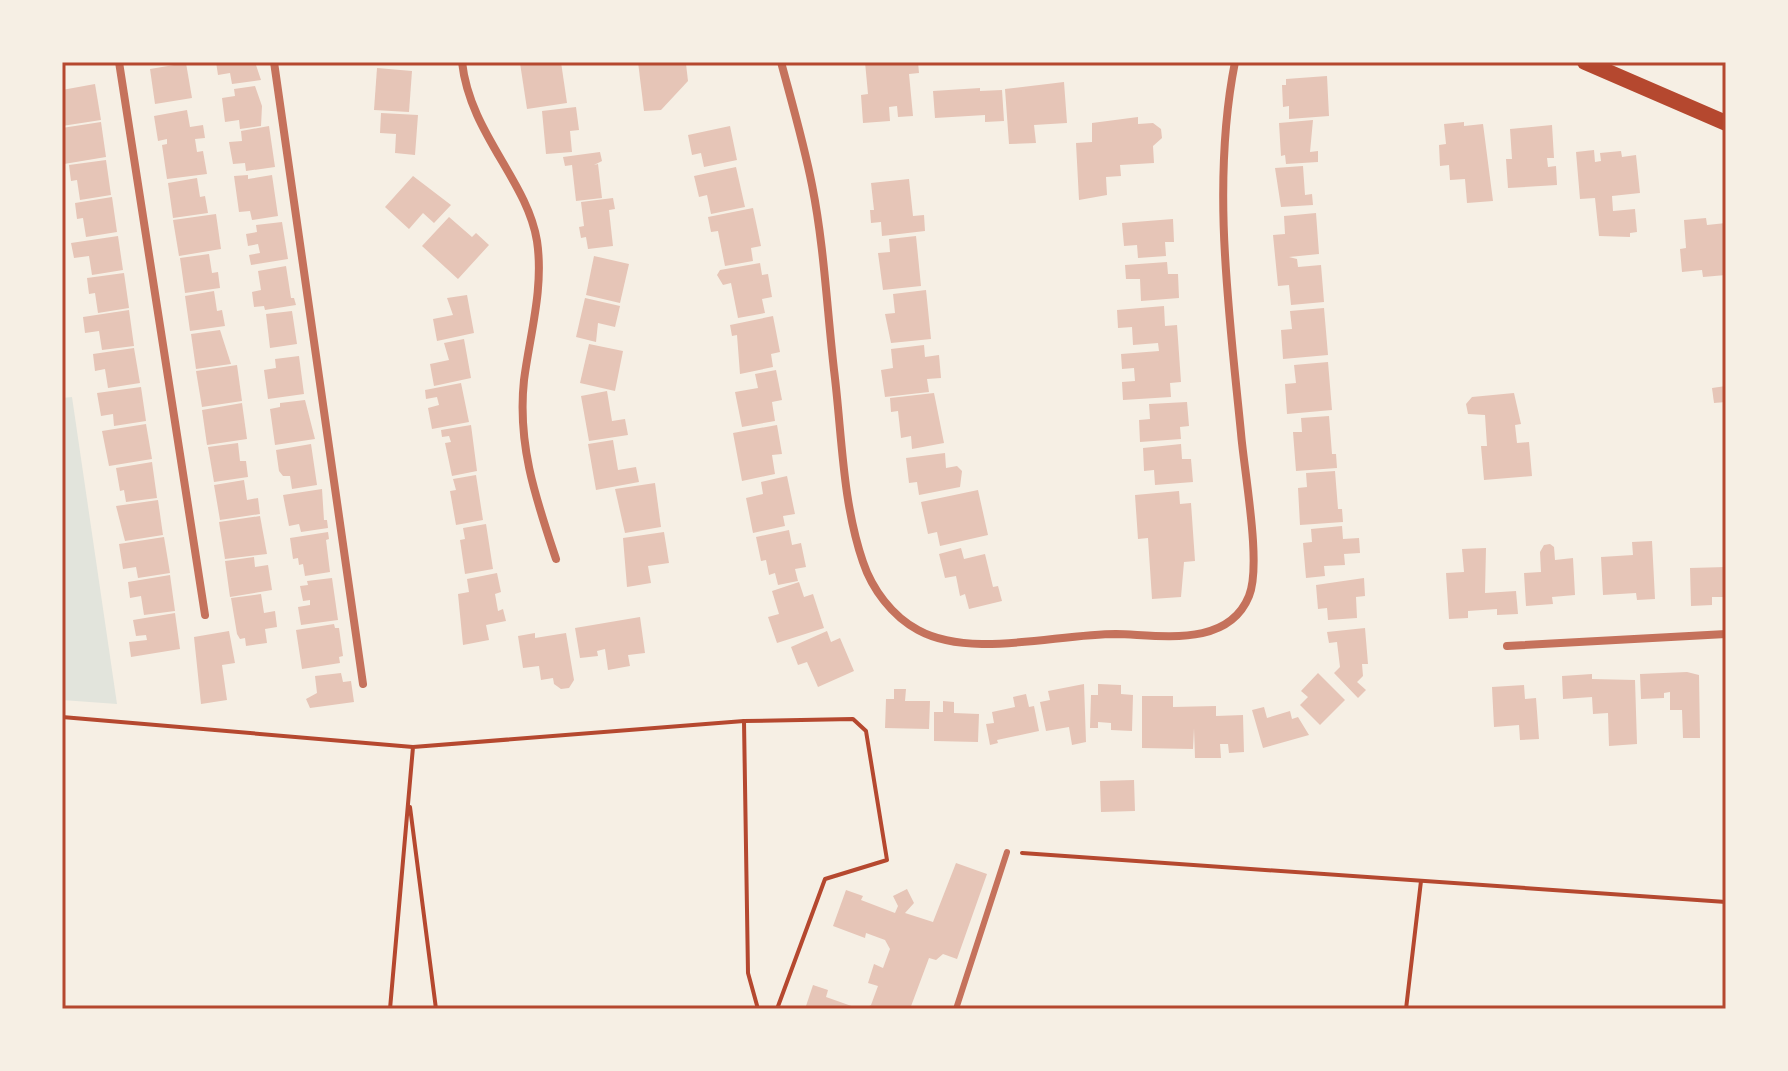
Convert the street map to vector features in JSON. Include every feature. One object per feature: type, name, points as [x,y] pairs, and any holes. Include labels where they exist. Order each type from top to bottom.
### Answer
[{"type":"main road","points":[[1585,62],[1630,78],[1726,123]]},
{"type":"street","points":[[119,62],[205,615]]},
{"type":"street","points":[[274,62],[363,684]]},
{"type":"street","points":[[462,62],[467,93],[477,119],[525,206],[537,238],[537,298],[524,382],[524,451],[556,559]]},
{"type":"street","points":[[781,62],[813,186],[849,502],[863,564],[883,601],[898,615],[916,629],[965,646],[1065,635],[1193,635],[1216,630],[1235,619],[1250,596],[1255,569],[1239,417],[1223,176],[1224,126],[1235,62]]},
{"type":"street","points":[[1507,646],[1726,634]]},
{"type":"lane","points":[[956,1009],[1007,852]]},
{"type":"path","points":[[62,717],[413,747],[744,721],[853,719],[866,731],[887,860],[825,879],[777,1009]]},
{"type":"path","points":[[744,721],[748,973],[758,1009]]},
{"type":"path","points":[[390,1009],[413,747]]},
{"type":"path","points":[[409,797],[436,1009]]},
{"type":"path","points":[[1007,852],[1726,902]]},
{"type":"path","points":[[1406,1009],[1421,881]]},
{"type":"shaded area","points":[[72,397],[117,704],[62,700],[62,398]]},
{"type":"building","points":[[216,62],[255,62],[261,80],[232,84],[230,73],[218,75]]},
{"type":"building","points":[[561,62],[567,103],[527,109],[520,63]]},
{"type":"building","points":[[638,62],[686,64],[688,81],[661,110],[644,111]]},
{"type":"building","points":[[865,62],[918,62],[919,73],[909,74],[913,116],[898,117],[897,106],[889,107],[890,121],[863,123],[861,95],[868,94]]},
{"type":"building","points":[[186,63],[192,98],[155,104],[150,69]]},
{"type":"building","points":[[377,68],[412,71],[409,112],[374,110]]},
{"type":"building","points":[[1327,76],[1329,116],[1289,119],[1289,106],[1283,107],[1282,85],[1286,85],[1286,79]]},
{"type":"building","points":[[1064,82],[1067,123],[1034,125],[1036,143],[1009,144],[1005,89]]},
{"type":"building","points":[[95,84],[101,120],[62,126],[62,90]]},
{"type":"building","points":[[255,86],[262,106],[261,126],[240,129],[239,120],[225,122],[222,98],[235,96],[234,89]]},
{"type":"building","points":[[980,88],[980,91],[1002,90],[1004,121],[985,122],[985,115],[935,118],[933,91]]},
{"type":"building","points":[[576,107],[579,130],[570,131],[572,152],[546,154],[542,111]]},
{"type":"building","points":[[187,110],[190,127],[203,125],[205,138],[195,139],[197,152],[203,151],[207,174],[167,179],[162,145],[167,144],[167,139],[158,141],[154,116]]},
{"type":"building","points":[[381,113],[418,115],[415,155],[395,153],[396,134],[380,133]]},
{"type":"building","points":[[1138,117],[1138,124],[1153,123],[1161,129],[1162,138],[1153,146],[1154,163],[1120,165],[1121,176],[1106,177],[1107,195],[1079,200],[1076,143],[1092,142],[1092,123]]},
{"type":"building","points":[[1313,120],[1310,152],[1318,151],[1318,162],[1286,164],[1285,155],[1281,156],[1279,123]]},
{"type":"building","points":[[101,122],[106,157],[64,164],[62,128]]},
{"type":"building","points":[[1464,122],[1464,126],[1483,124],[1493,201],[1467,203],[1465,179],[1450,180],[1449,165],[1440,166],[1439,145],[1446,144],[1444,124]]},
{"type":"building","points":[[1552,125],[1554,158],[1547,158],[1548,167],[1556,166],[1557,185],[1508,188],[1506,159],[1512,159],[1510,129]]},
{"type":"building","points":[[269,126],[275,167],[246,171],[245,163],[233,164],[229,142],[242,141],[241,131]]},
{"type":"building","points":[[730,126],[737,160],[704,167],[701,153],[692,155],[688,135]]},
{"type":"building","points":[[1594,150],[1595,162],[1601,161],[1600,153],[1621,151],[1622,157],[1636,155],[1640,193],[1612,196],[1613,211],[1635,209],[1637,232],[1630,233],[1630,237],[1599,236],[1595,198],[1580,199],[1576,152]]},
{"type":"building","points":[[600,152],[602,161],[594,165],[598,164],[602,198],[576,201],[572,165],[565,166],[563,157]]},
{"type":"building","points":[[106,160],[111,195],[80,200],[77,180],[71,181],[69,165]]},
{"type":"building","points":[[1303,166],[1305,195],[1312,194],[1313,205],[1281,207],[1275,168]]},
{"type":"building","points":[[736,167],[745,207],[711,214],[707,195],[699,197],[694,176]]},
{"type":"building","points":[[248,175],[248,179],[272,175],[278,216],[252,220],[250,211],[239,212],[234,176]]},
{"type":"building","points":[[413,176],[451,205],[434,223],[423,213],[409,229],[385,207]]},
{"type":"building","points":[[197,178],[200,197],[205,196],[208,213],[173,218],[168,183]]},
{"type":"building","points":[[909,179],[913,216],[924,215],[925,231],[882,236],[881,222],[871,223],[870,210],[874,210],[871,183]]},
{"type":"building","points":[[112,197],[117,232],[86,237],[83,218],[77,219],[75,203]]},
{"type":"building","points":[[613,198],[615,209],[609,210],[613,246],[588,249],[586,237],[581,238],[579,227],[584,226],[581,202]]},
{"type":"building","points":[[753,208],[761,246],[751,248],[753,261],[725,266],[718,231],[711,232],[708,217]]},
{"type":"building","points":[[1316,213],[1319,254],[1289,257],[1297,259],[1298,267],[1321,265],[1324,302],[1291,305],[1289,285],[1278,286],[1273,235],[1285,234],[1284,216]]},
{"type":"building","points":[[216,214],[221,249],[179,256],[173,220]]},
{"type":"building","points":[[449,217],[472,237],[476,233],[489,245],[458,279],[422,246]]},
{"type":"building","points":[[1706,218],[1707,225],[1726,223],[1726,275],[1703,277],[1702,270],[1682,272],[1680,249],[1686,248],[1684,220]]},
{"type":"building","points":[[1173,219],[1174,242],[1165,242],[1166,256],[1138,258],[1137,245],[1124,246],[1122,223]]},
{"type":"building","points":[[282,222],[288,259],[251,265],[249,255],[260,253],[258,244],[248,246],[246,234],[257,232],[256,225]]},
{"type":"building","points":[[118,236],[123,270],[92,275],[89,256],[74,258],[71,243]]},
{"type":"building","points":[[916,236],[921,286],[883,290],[878,253],[890,252],[889,239]]},
{"type":"building","points":[[209,254],[212,273],[218,272],[220,288],[185,293],[180,258]]},
{"type":"building","points":[[594,256],[629,264],[620,303],[586,295]]},
{"type":"building","points":[[1167,262],[1168,274],[1178,274],[1179,298],[1141,301],[1140,279],[1126,279],[1125,265]]},
{"type":"building","points":[[760,263],[762,275],[768,274],[772,297],[762,299],[765,313],[738,318],[731,283],[723,285],[717,275],[720,270]]},
{"type":"building","points":[[286,266],[291,298],[294,298],[296,305],[265,310],[264,306],[254,307],[252,292],[261,290],[258,271]]},
{"type":"building","points":[[124,273],[129,308],[98,313],[95,293],[89,294],[87,278]]},
{"type":"building","points":[[926,290],[931,339],[891,343],[885,314],[895,313],[893,294]]},
{"type":"building","points":[[214,291],[217,311],[222,310],[225,326],[190,331],[185,296]]},
{"type":"building","points":[[467,295],[474,333],[437,341],[433,319],[453,315],[447,298]]},
{"type":"building","points":[[585,298],[620,306],[615,327],[598,323],[596,342],[576,337]]},
{"type":"building","points":[[1164,306],[1165,326],[1177,325],[1181,382],[1170,383],[1171,397],[1123,400],[1122,382],[1135,381],[1134,368],[1122,369],[1121,354],[1159,351],[1158,343],[1133,345],[1132,327],[1118,328],[1117,310]]},
{"type":"building","points":[[1324,308],[1328,355],[1283,359],[1281,330],[1292,329],[1290,311]]},
{"type":"building","points":[[129,310],[134,346],[102,350],[99,331],[85,333],[83,317]]},
{"type":"building","points":[[292,311],[297,344],[270,348],[266,314]]},
{"type":"building","points":[[773,316],[780,352],[771,354],[773,367],[740,374],[737,335],[732,336],[730,325]]},
{"type":"building","points":[[220,330],[231,364],[196,369],[191,334]]},
{"type":"building","points":[[464,339],[471,378],[434,386],[430,364],[449,360],[444,343]]},
{"type":"building","points":[[589,344],[623,351],[615,391],[580,383]]},
{"type":"building","points":[[924,345],[925,357],[939,355],[941,378],[927,379],[929,392],[885,397],[881,370],[893,368],[891,349]]},
{"type":"building","points":[[134,348],[140,383],[108,388],[105,369],[95,371],[93,354]]},
{"type":"building","points":[[299,356],[304,394],[268,399],[264,370],[276,368],[275,359]]},
{"type":"building","points":[[1328,362],[1332,410],[1287,414],[1285,384],[1296,383],[1294,365]]},
{"type":"building","points":[[237,365],[242,401],[202,407],[196,371]]},
{"type":"building","points":[[776,370],[782,400],[772,402],[775,421],[742,427],[735,392],[758,388],[755,374]]},
{"type":"building","points":[[461,383],[469,422],[432,429],[428,408],[439,405],[437,397],[426,399],[425,390]]},
{"type":"building","points":[[1726,386],[1726,402],[1714,403],[1712,388]]},
{"type":"building","points":[[141,387],[146,421],[114,426],[113,414],[101,416],[97,393]]},
{"type":"building","points":[[607,391],[612,421],[625,419],[628,435],[589,441],[581,396]]},
{"type":"building","points":[[934,393],[944,443],[912,449],[911,436],[901,438],[898,411],[891,412],[890,398]]},
{"type":"building","points":[[1514,393],[1521,424],[1515,425],[1517,443],[1529,442],[1532,476],[1484,480],[1481,446],[1487,446],[1485,415],[1468,414],[1466,404],[1472,397]]},
{"type":"building","points":[[305,400],[315,439],[275,445],[270,409],[280,407],[280,403]]},
{"type":"building","points":[[1187,402],[1189,426],[1180,427],[1181,439],[1140,442],[1139,420],[1150,419],[1149,404]]},
{"type":"building","points":[[242,403],[247,439],[207,445],[202,410]]},
{"type":"building","points":[[1329,416],[1332,454],[1336,454],[1337,468],[1296,471],[1293,432],[1302,432],[1301,418]]},
{"type":"building","points":[[146,424],[152,459],[109,466],[102,431]]},
{"type":"building","points":[[471,425],[477,471],[452,476],[445,443],[451,442],[449,436],[442,437],[441,430]]},
{"type":"building","points":[[777,425],[782,454],[772,455],[775,474],[742,481],[733,433]]},
{"type":"building","points":[[613,440],[618,470],[636,467],[639,482],[596,490],[588,444]]},
{"type":"building","points":[[238,443],[240,461],[246,461],[248,477],[214,482],[208,447]]},
{"type":"building","points":[[311,444],[317,485],[292,489],[290,476],[283,476],[279,471],[276,450]]},
{"type":"building","points":[[1181,444],[1182,459],[1191,459],[1193,482],[1155,485],[1154,470],[1144,471],[1143,448]]},
{"type":"building","points":[[945,453],[946,468],[957,466],[962,471],[960,487],[919,495],[917,482],[909,483],[906,458]]},
{"type":"building","points":[[152,462],[157,498],[126,502],[124,490],[120,491],[116,468]]},
{"type":"building","points":[[1335,471],[1338,509],[1342,509],[1343,522],[1300,525],[1298,488],[1307,487],[1306,473]]},
{"type":"building","points":[[476,475],[483,520],[456,525],[450,491],[456,490],[453,479]]},
{"type":"building","points":[[787,476],[795,514],[783,516],[785,526],[753,533],[746,498],[763,494],[761,482]]},
{"type":"building","points":[[244,480],[247,500],[258,498],[260,514],[220,520],[214,485]]},
{"type":"building","points":[[655,483],[661,527],[625,533],[615,489]]},
{"type":"building","points":[[322,489],[324,520],[327,520],[328,528],[301,532],[299,524],[289,526],[283,495]]},
{"type":"building","points":[[978,490],[988,535],[940,546],[937,532],[928,534],[921,502]]},
{"type":"building","points":[[1179,491],[1180,504],[1191,503],[1195,561],[1184,562],[1181,597],[1152,599],[1148,538],[1138,539],[1135,495]]},
{"type":"building","points":[[158,500],[163,535],[125,541],[116,506]]},
{"type":"building","points":[[260,516],[267,554],[225,559],[219,522]]},
{"type":"building","points":[[486,524],[493,569],[465,574],[460,540],[465,539],[463,528]]},
{"type":"building","points":[[1342,526],[1343,539],[1359,538],[1360,553],[1344,554],[1345,565],[1324,566],[1325,576],[1306,578],[1303,543],[1312,542],[1311,529]]},
{"type":"building","points":[[789,530],[792,545],[801,543],[806,567],[795,569],[798,581],[778,585],[775,573],[769,575],[766,560],[761,561],[756,537]]},
{"type":"building","points":[[328,532],[330,572],[305,576],[303,564],[299,565],[298,558],[293,559],[290,538]]},
{"type":"building","points":[[664,532],[669,563],[648,566],[651,583],[627,587],[623,538]]},
{"type":"building","points":[[164,537],[170,573],[138,578],[136,567],[123,569],[119,544]]},
{"type":"building","points":[[1652,541],[1655,599],[1637,600],[1636,593],[1603,595],[1601,557],[1633,555],[1632,542]]},
{"type":"building","points":[[1544,545],[1554,547],[1555,560],[1573,558],[1575,595],[1552,597],[1553,604],[1526,606],[1524,573],[1541,572],[1540,552]]},
{"type":"building","points":[[961,548],[964,559],[985,554],[993,587],[998,586],[1002,601],[969,609],[965,594],[960,596],[956,576],[945,578],[939,554]]},
{"type":"building","points":[[1486,548],[1485,593],[1516,591],[1518,614],[1497,615],[1497,609],[1468,611],[1468,618],[1449,619],[1446,573],[1464,572],[1462,549]]},
{"type":"building","points":[[254,557],[255,567],[268,565],[272,590],[230,597],[225,561]]},
{"type":"building","points":[[1726,567],[1726,597],[1712,597],[1712,605],[1691,606],[1690,568]]},
{"type":"building","points":[[497,573],[501,592],[495,594],[498,611],[503,609],[506,621],[486,625],[489,640],[463,645],[458,594],[469,592],[467,579]]},
{"type":"building","points":[[170,575],[175,611],[144,615],[141,596],[130,598],[128,582]]},
{"type":"building","points":[[332,578],[338,620],[301,625],[298,607],[310,605],[310,600],[303,601],[300,586],[308,585],[307,581]]},
{"type":"building","points":[[1364,578],[1365,596],[1356,597],[1357,618],[1328,620],[1327,608],[1318,609],[1316,585]]},
{"type":"building","points":[[799,582],[804,597],[813,594],[824,628],[777,643],[768,617],[779,614],[772,591]]},
{"type":"building","points":[[261,594],[264,613],[275,611],[277,627],[265,629],[267,643],[246,646],[245,638],[240,639],[237,634],[231,598]]},
{"type":"building","points":[[175,613],[180,649],[131,657],[129,642],[147,640],[146,635],[136,636],[133,620]]},
{"type":"building","points":[[640,617],[645,653],[628,655],[630,666],[608,670],[605,649],[597,651],[598,656],[580,658],[575,628]]},
{"type":"building","points":[[334,624],[335,628],[339,628],[343,656],[339,657],[340,663],[302,669],[296,630]]},
{"type":"building","points":[[1365,628],[1368,664],[1362,664],[1363,676],[1357,682],[1366,690],[1358,698],[1334,673],[1340,667],[1337,642],[1329,643],[1327,632]]},
{"type":"building","points":[[229,631],[235,663],[222,665],[227,700],[201,704],[194,637]]},
{"type":"building","points":[[827,631],[831,642],[840,638],[854,671],[818,687],[807,662],[798,665],[791,647]]},
{"type":"building","points":[[535,633],[535,638],[566,633],[574,680],[569,688],[561,689],[554,684],[553,678],[541,680],[539,666],[523,668],[518,636]]},
{"type":"building","points":[[1687,672],[1699,675],[1700,738],[1683,738],[1682,710],[1670,710],[1670,692],[1664,693],[1664,698],[1641,699],[1640,674]]},
{"type":"building","points":[[341,673],[343,682],[351,681],[354,702],[310,708],[306,699],[317,693],[315,676]]},
{"type":"building","points":[[1318,673],[1345,700],[1320,725],[1300,705],[1308,697],[1301,691]]},
{"type":"building","points":[[1592,674],[1592,679],[1635,680],[1637,744],[1609,746],[1608,713],[1593,714],[1592,697],[1563,699],[1562,676]]},
{"type":"building","points":[[1084,684],[1086,742],[1072,745],[1069,727],[1046,731],[1040,702],[1050,700],[1048,691]]},
{"type":"building","points":[[1098,684],[1121,685],[1121,694],[1133,695],[1132,731],[1111,730],[1111,723],[1098,722],[1098,728],[1090,728],[1091,695],[1098,695]]},
{"type":"building","points":[[1524,685],[1525,699],[1536,698],[1539,739],[1520,740],[1519,725],[1494,727],[1492,687]]},
{"type":"building","points":[[894,689],[906,689],[905,701],[930,701],[929,729],[885,728],[886,699],[894,699]]},
{"type":"building","points":[[1026,694],[1029,707],[1034,706],[1039,731],[997,740],[998,743],[990,745],[986,724],[994,723],[992,712],[1015,707],[1013,697]]},
{"type":"building","points":[[1142,696],[1173,696],[1173,707],[1216,706],[1216,716],[1243,715],[1244,752],[1229,753],[1228,744],[1220,744],[1221,758],[1195,758],[1194,728],[1193,749],[1142,748]]},
{"type":"building","points":[[943,701],[954,702],[954,713],[979,714],[978,742],[934,741],[934,712],[943,712]]},
{"type":"building","points":[[1264,707],[1267,718],[1290,711],[1292,719],[1298,717],[1309,735],[1263,748],[1252,710]]},
{"type":"building","points":[[1134,780],[1135,811],[1101,812],[1100,781]]},
{"type":"building","points":[[956,863],[987,874],[957,959],[943,954],[936,960],[929,958],[910,1009],[864,1009],[871,1005],[878,986],[868,983],[874,964],[883,968],[890,949],[885,940],[866,933],[865,938],[833,926],[846,890],[863,896],[861,900],[895,913],[898,906],[893,896],[907,889],[914,903],[905,913],[933,922]]},
{"type":"building","points":[[813,985],[828,990],[826,997],[860,1009],[805,1009]]}]
